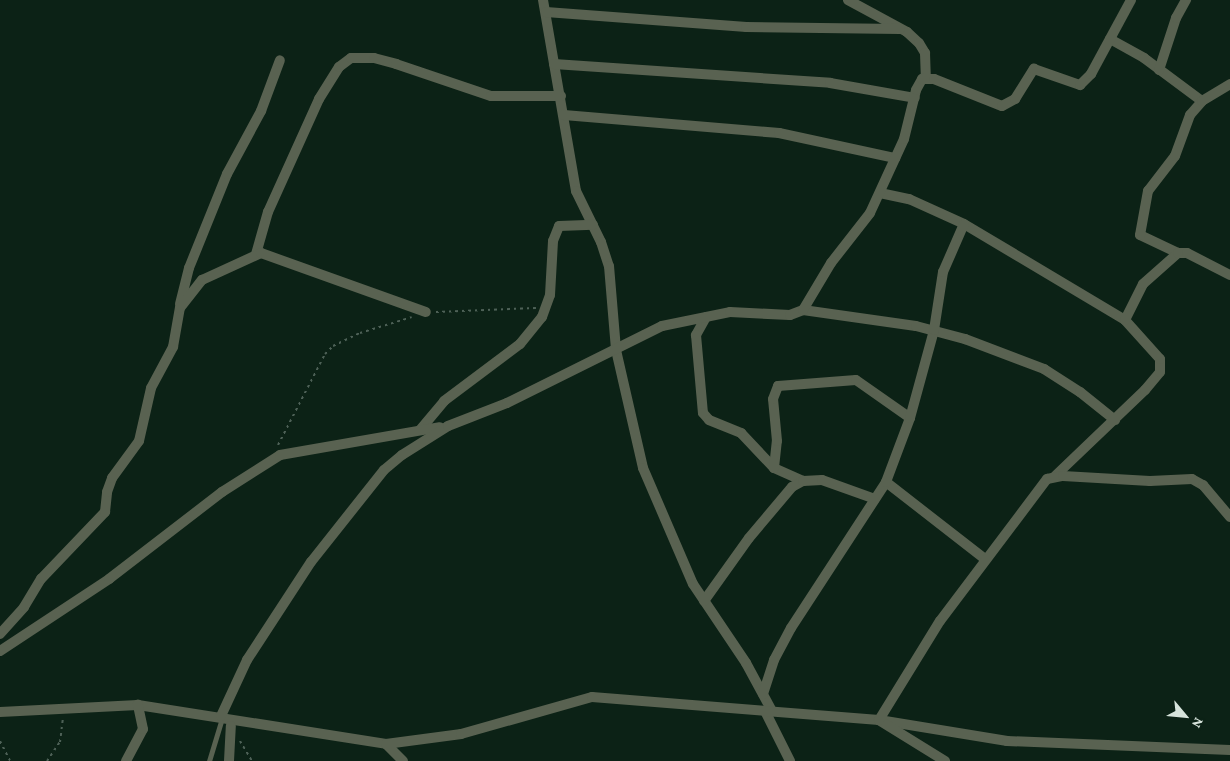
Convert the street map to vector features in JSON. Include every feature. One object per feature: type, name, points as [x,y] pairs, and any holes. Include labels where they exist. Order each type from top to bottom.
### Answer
[{"type":"street","points":[[543,0],[576,191],[593,225],[609,266],[616,350],[642,468],[673,542],[704,602],[763,694],[768,711],[790,761]]},
{"type":"street","points":[[848,0],[900,29],[919,43],[925,53],[926,78]]},
{"type":"street","points":[[926,78],[1002,106],[1015,99],[1034,69],[1074,85],[1086,81],[1131,0]]},
{"type":"street","points":[[1159,70],[1176,18],[1186,0]]},
{"type":"street","points":[[546,12],[746,27],[900,29]]},
{"type":"street","points":[[1110,39],[1159,70],[1202,101]]},
{"type":"street","points":[[256,254],[268,212],[320,99],[339,67],[350,58],[366,57],[396,64],[491,96],[561,96]]},
{"type":"street","points":[[0,634],[24,606],[45,574],[105,512],[107,492],[112,478],[139,441],[151,388],[172,347],[188,268],[227,174],[261,111],[280,60]]},
{"type":"street","points":[[554,64],[830,83],[915,98]]},
{"type":"street","points":[[803,310],[831,263],[862,227],[880,193],[895,158],[915,98],[918,83],[926,78]]},
{"type":"street","points":[[1230,84],[1202,101],[1190,115],[1175,156],[1148,191],[1139,230],[1143,238],[1178,253],[1187,253],[1230,275]]},
{"type":"street","points":[[564,115],[779,133],[895,158]]},
{"type":"street","points":[[880,193],[909,199],[964,224],[1125,320],[1160,359],[1162,366],[1146,390],[1054,476]]},
{"type":"street","points":[[763,694],[774,660],[791,628],[886,482],[910,418],[934,330],[943,272],[964,224]]},
{"type":"street","points":[[420,430],[462,385],[520,344],[533,332],[547,306],[552,284],[554,232],[559,226],[593,225]]},
{"type":"street","points":[[1125,320],[1143,284],[1178,253]]},
{"type":"street","points":[[180,308],[202,280],[256,254],[284,259],[426,312]]},
{"type":"street","points":[[222,716],[247,660],[311,562],[361,498],[402,454],[448,426],[507,403],[662,326],[730,312],[790,315],[803,310],[934,330],[974,342],[1044,369],[1080,392],[1115,420]]},
{"type":"street","points":[[706,317],[696,335],[703,413],[714,423],[741,433],[774,468],[803,481]]},
{"type":"street","points":[[774,468],[777,442],[773,398],[778,386],[856,380],[910,418]]},
{"type":"street","points":[[0,651],[109,579],[208,502],[270,460],[292,451],[448,426]]},
{"type":"street","points":[[879,720],[904,676],[985,559],[1012,528],[1034,492],[1047,478],[1054,476],[1150,481],[1192,479],[1202,485],[1230,517]]},
{"type":"street","points":[[704,602],[774,507],[792,487],[803,481],[822,480],[875,499]]},
{"type":"street","points":[[886,482],[985,559]]},
{"type":"street","points":[[0,712],[138,705],[222,716],[386,744],[461,734],[592,697],[879,720],[1007,741],[1230,750]]},
{"type":"street","points":[[126,761],[143,729],[138,705]]},
{"type":"street","points":[[879,720],[945,761]]},
{"type":"street","points":[[229,761],[231,726]]},
{"type":"street","points":[[386,744],[403,761]]},
{"type":"lane","points":[[209,761],[222,716]]},
{"type":"path","points":[[270,460],[329,350],[360,333],[426,312],[547,306]]},
{"type":"path","points":[[47,761],[60,742],[64,708]]},
{"type":"path","points":[[231,726],[252,761]]},
{"type":"path","points":[[0,741],[10,761]]}]
